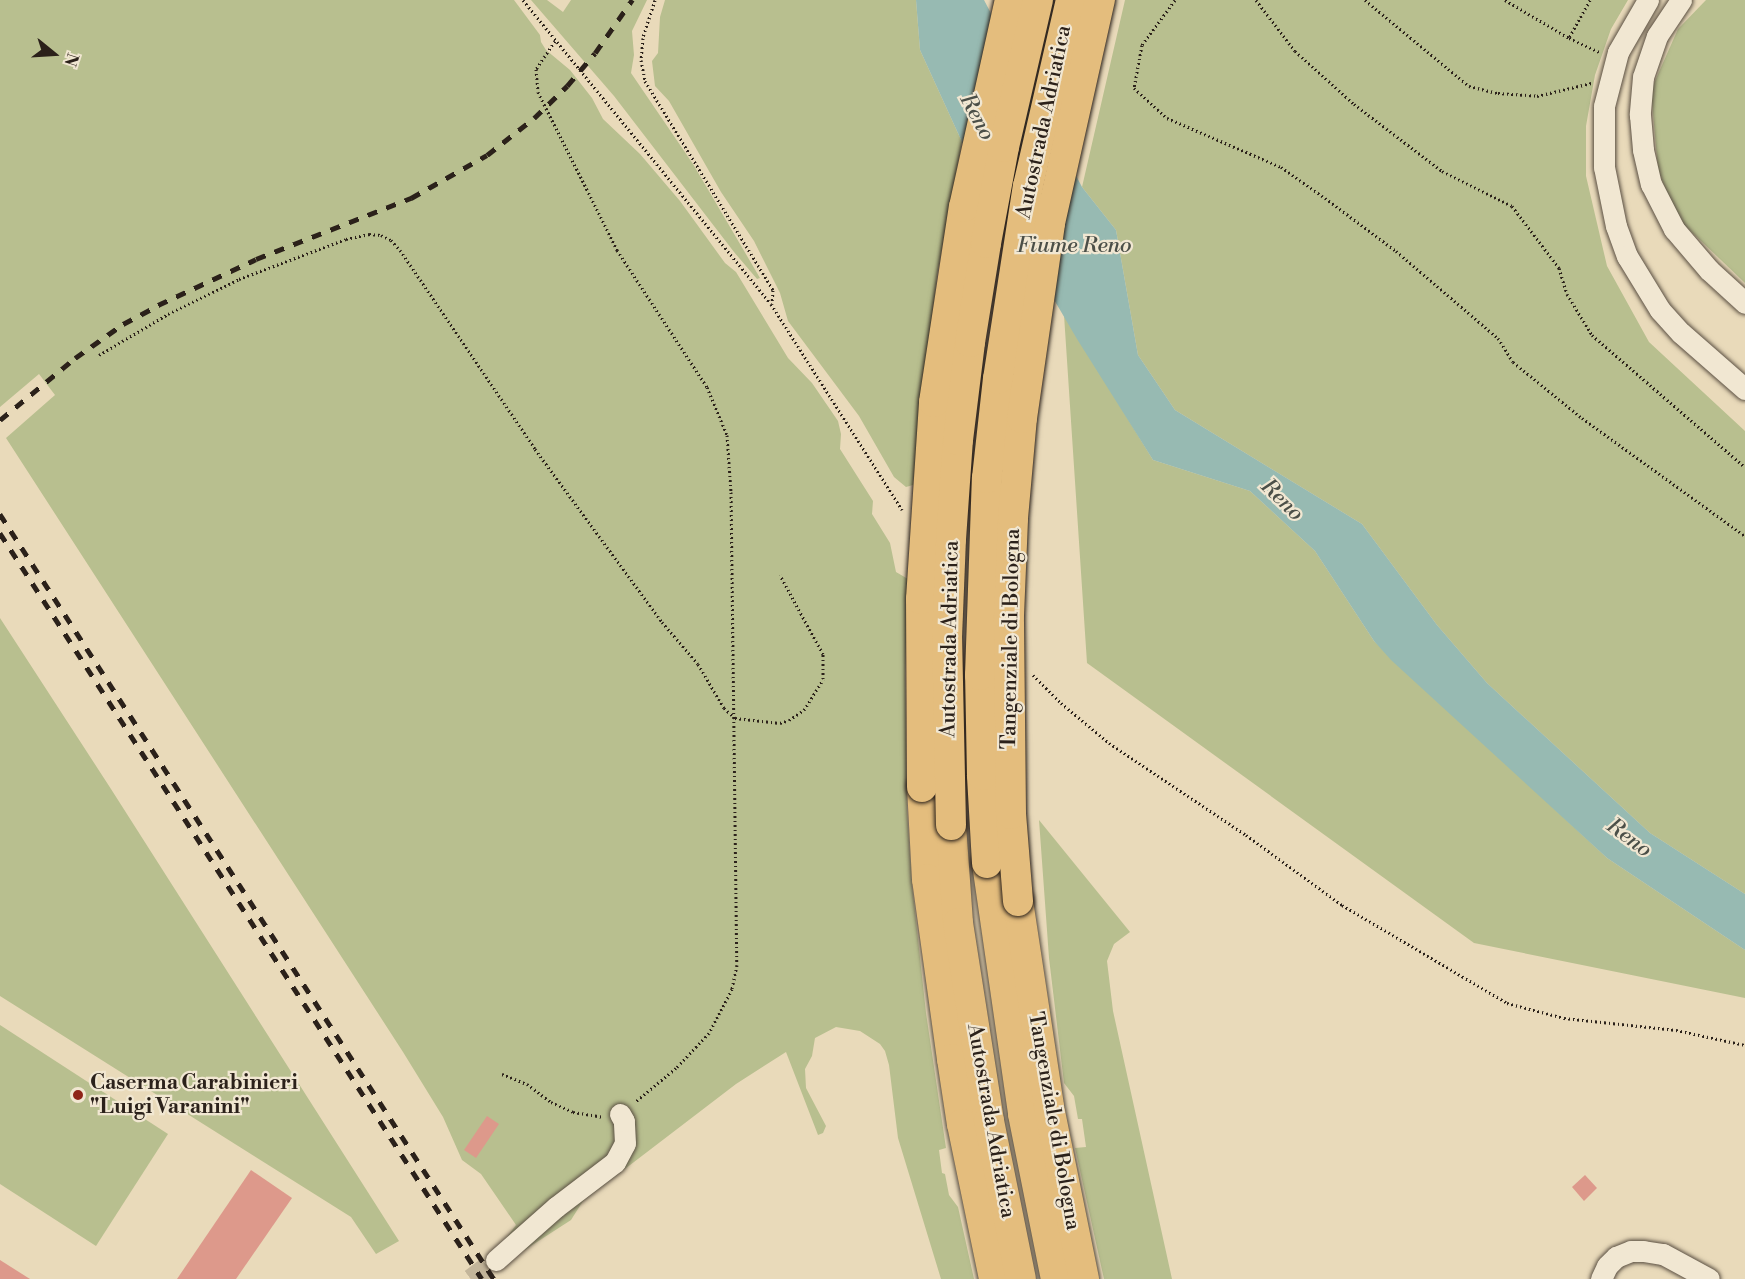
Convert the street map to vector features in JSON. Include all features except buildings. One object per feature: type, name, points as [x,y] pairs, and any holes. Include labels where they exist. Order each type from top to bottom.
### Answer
[{"type":"highway","points":[[994,1279],[966,1146],[951,1059],[927,879],[922,787],[921,599],[934,402],[947,305],[964,207],[1010,0]]},
{"type":"highway","name":"Autostrada Adriatica","points":[[1021,1279],[989,1121],[958,923],[951,825],[947,638],[958,440],[970,342],[1004,147],[1038,0]]},
{"type":"highway","name":"Autostrada Adriatica","points":[[1056,1279],[1023,1114],[987,862],[980,675],[987,478],[998,379],[1028,186],[1071,0]]},
{"type":"highway","name":"Tangenziale di Bologna","points":[[1084,1279],[1049,1107],[1018,901],[1011,814],[1009,626],[1013,518],[1021,429],[1050,223],[1100,0]]},
{"type":"street","points":[[1648,0],[1624,39],[1610,78],[1604,106],[1604,167],[1616,226],[1627,256],[1660,310],[1681,333],[1745,388]]},
{"type":"street","points":[[1681,0],[1657,36],[1643,77],[1640,115],[1643,150],[1651,184],[1674,229],[1709,270],[1745,303]]},
{"type":"street","points":[[496,1260],[556,1207],[615,1162],[625,1143],[625,1130],[620,1114]]},
{"type":"street","points":[[1602,1279],[1607,1266],[1616,1257],[1630,1251],[1643,1251],[1663,1254],[1709,1279]]},
{"type":"path","points":[[523,0],[771,304],[902,510]]},
{"type":"path","points":[[655,0],[643,38],[641,60],[645,81],[773,290],[771,304]]},
{"type":"path","points":[[1175,0],[1142,45],[1134,88],[1167,118],[1281,166],[1325,198],[1396,251],[1498,338],[1513,362],[1521,369],[1582,418],[1745,536]]},
{"type":"path","points":[[1256,0],[1295,51],[1354,104],[1442,171],[1512,206],[1559,268],[1567,294],[1592,335],[1745,467]]},
{"type":"path","points":[[1365,0],[1469,86],[1498,93],[1537,96],[1610,78]]},
{"type":"path","points":[[1505,0],[1569,38],[1607,56]]},
{"type":"path","points":[[1569,38],[1590,0]]},
{"type":"path","points":[[502,1074],[526,1083],[550,1102],[573,1112],[598,1117],[620,1114],[676,1068],[709,1033],[732,989],[738,946],[731,492],[725,428],[707,387],[617,250],[538,92],[535,83],[536,69],[555,41]]},
{"type":"path","points":[[99,355],[168,314],[239,279],[307,252],[369,234],[391,240],[535,449],[662,622],[698,664],[724,708],[735,718],[780,723],[789,720],[804,710],[822,679],[823,654],[780,575]]},
{"type":"path","points":[[1032,674],[1060,703],[1109,743],[1246,835],[1342,906],[1507,1003],[1564,1018],[1676,1030],[1745,1045]]},
{"type":"green space","points":[[0,0],[514,0],[540,35],[546,50],[570,70],[592,98],[603,119],[640,154],[680,201],[725,263],[736,272],[788,358],[812,383],[838,421],[841,434],[840,449],[873,501],[872,514],[890,543],[896,572],[908,579],[905,673],[907,811],[912,884],[926,1013],[946,1148],[939,1150],[942,1173],[945,1174],[949,1195],[958,1207],[974,1279],[941,1279],[898,1138],[889,1065],[885,1051],[880,1044],[860,1031],[836,1027],[815,1038],[812,1056],[805,1069],[806,1088],[826,1126],[823,1133],[818,1135],[786,1052],[736,1084],[583,1201],[571,1220],[500,1266],[503,1242],[516,1225],[481,1174],[462,1160],[443,1117],[403,1052],[6,438],[55,395],[39,374],[0,407]]},
{"type":"green space","points":[[531,0],[547,0],[563,12],[571,0],[647,0],[632,31],[634,55],[631,73],[693,164],[760,278],[757,279],[734,252],[614,96]]},
{"type":"green space","points":[[665,0],[916,0],[920,50],[962,142],[937,275],[913,485],[906,487],[894,477],[859,416],[788,321],[780,293],[754,241],[721,192],[669,101],[655,86],[652,61],[658,53],[660,17]]},
{"type":"green space","points":[[1125,0],[1628,0],[1611,29],[1595,75],[1586,126],[1586,176],[1607,266],[1649,342],[1745,431],[1745,894],[1650,833],[1487,683],[1437,625],[1362,524],[1175,410],[1138,355],[1116,230],[1082,187]]},
{"type":"green space","points":[[1706,0],[1745,0],[1745,283],[1677,218],[1658,170],[1651,90],[1678,29]]},
{"type":"green space","points":[[1064,315],[1153,460],[1250,491],[1315,551],[1374,641],[1607,858],[1745,950],[1745,998],[1474,943],[1087,663]]},
{"type":"green space","points":[[0,618],[399,1241],[376,1254],[351,1217],[0,996]]},
{"type":"green space","points":[[1039,820],[1130,932],[1114,944],[1107,961],[1113,1011],[1172,1279],[1104,1279],[1075,1148],[1086,1147],[1082,1119],[1078,1119],[1074,1096],[1064,1083],[1049,958]]},
{"type":"green space","points":[[0,1025],[168,1134],[96,1246],[0,1184]]},
{"type":"water","name":"Fiume Reno","points":[[916,0],[984,0],[1082,187],[1116,230],[1138,355],[1175,410],[1362,524],[1437,625],[1487,683],[1650,833],[1745,894],[1745,950],[1607,858],[1391,660],[1374,641],[1315,551],[1250,491],[1153,460],[1077,339],[962,142],[920,50]]},
{"type":"tunnel","points":[[471,1279],[496,1260]]},
{"type":"railway","points":[[0,420],[75,358],[123,324],[256,259],[411,198],[487,155],[534,118],[567,86],[595,53],[632,0]]},
{"type":"railway","points":[[0,514],[494,1279]]},
{"type":"railway","points":[[0,533],[482,1279]]},
{"type":"place","name":"Caserma Carabinieri \"Luigi Varanini\"","points":[[78,1095]]},
{"type":"water label","name":"Reno","points":[[977,117]]},
{"type":"water label","name":"Reno","points":[[1282,500]]},
{"type":"water label","name":"Reno","points":[[1629,838]]}]
